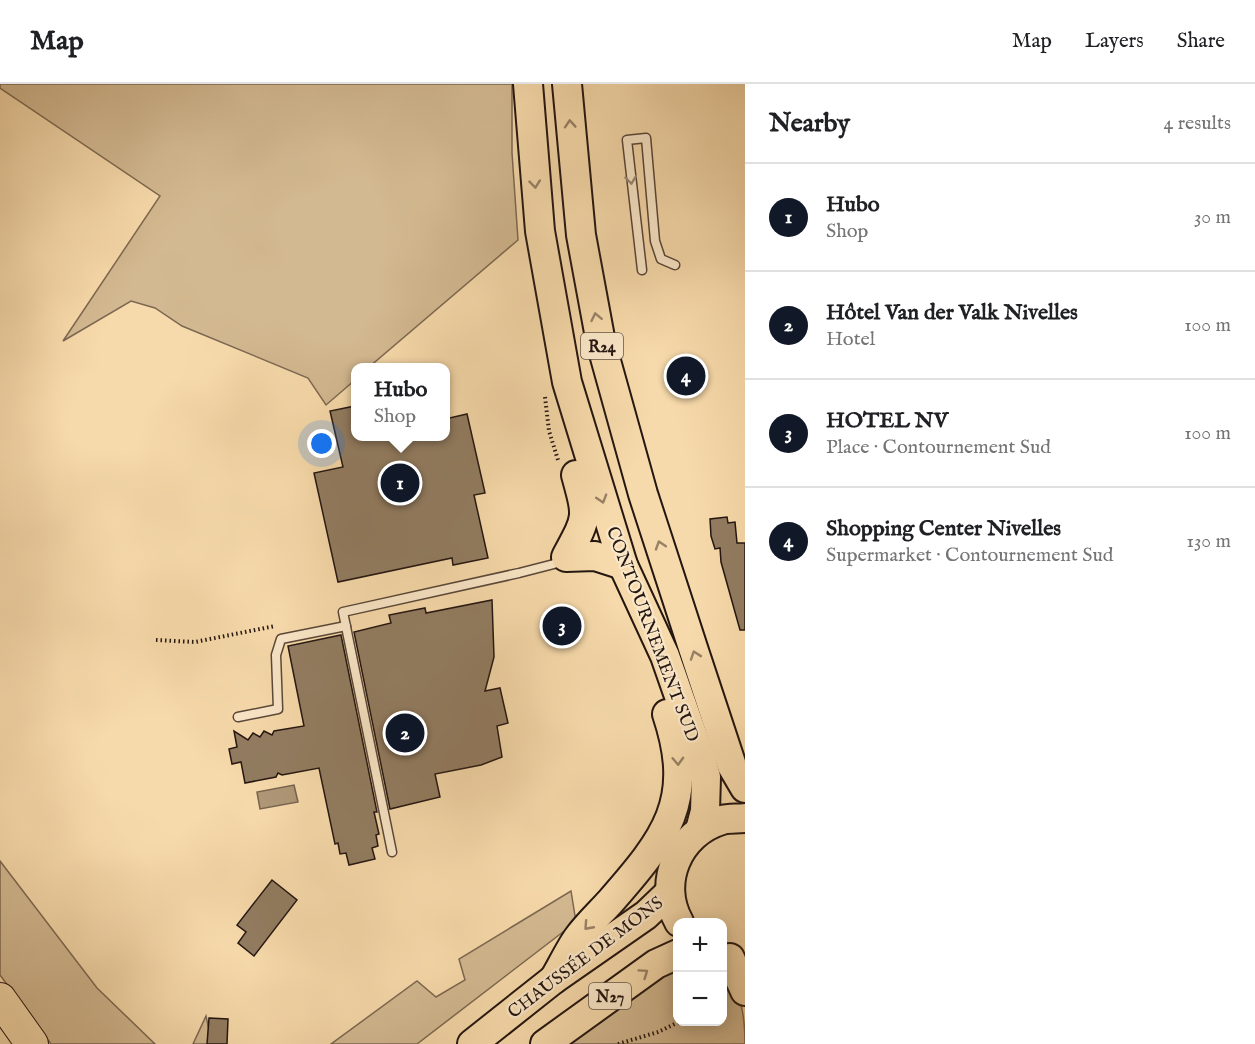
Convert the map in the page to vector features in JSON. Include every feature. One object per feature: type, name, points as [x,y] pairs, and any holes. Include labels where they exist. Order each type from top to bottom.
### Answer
[{"type":"highway","name":"CONTOURNEMENT SUD","points":[[528,84],[540,231],[567,382],[623,565],[665,656],[701,759],[706,777],[705,811],[700,830]]},
{"type":"highway","name":"CONTOURNEMENT SUD","points":[[567,84],[581,235],[601,343],[643,494],[732,766],[745,788]]},
{"type":"highway","points":[[554,979],[577,939],[646,860],[668,828],[679,785],[677,744],[655,676],[628,613],[623,565],[595,556],[566,556],[582,527],[586,513],[570,453],[567,382]]},
{"type":"highway","points":[[712,703],[745,731]]},
{"type":"highway","points":[[677,918],[670,892],[671,874],[677,857],[700,830],[722,820],[745,818]]},
{"type":"highway","name":"CHAUSSÉE DE MONS","points":[[472,1044],[554,979],[646,915],[670,892]]},
{"type":"highway","name":"N27","points":[[545,1044],[656,964],[673,956]]},
{"type":"highway","points":[[732,957],[745,991]]},
{"type":"highway","points":[[0,999],[32,1044]]},
{"type":"lane","points":[[642,270],[627,140],[646,138],[655,241],[661,259],[675,266]]},
{"type":"lane","points":[[392,852],[343,612],[519,573],[554,564],[566,556]]},
{"type":"lane","points":[[238,717],[278,709],[276,655],[281,639],[346,626]]},
{"type":"path","points":[[156,640],[195,642],[286,623]]},
{"type":"path","points":[[618,1044],[658,1032],[673,1025]]},
{"type":"shaded area","points":[[0,84],[512,84],[512,153],[518,240],[374,363],[351,363],[351,383],[326,405],[308,378],[182,326],[155,308],[131,301],[63,341],[160,196],[0,88]]},
{"type":"shaded area","points":[[294,785],[298,802],[260,809],[257,792]]},
{"type":"shaded area","points":[[0,861],[97,988],[155,1044],[51,1044],[0,975]]},
{"type":"shaded area","points":[[571,891],[576,922],[417,1044],[331,1044],[417,981],[436,997],[465,980],[459,959]]},
{"type":"shaded area","points":[[673,970],[673,1026],[727,1026],[727,978],[741,1005],[745,1044],[566,1044],[663,974]]},
{"type":"shaded area","points":[[206,1016],[212,1044],[193,1044]]},
{"type":"building","points":[[351,407],[351,441],[450,441],[450,418],[467,414],[485,493],[474,495],[488,558],[453,565],[452,558],[338,582],[314,473],[343,467],[330,411]]},
{"type":"building","points":[[727,517],[728,523],[735,522],[737,543],[745,543],[745,630],[740,630],[721,562],[720,548],[715,549],[711,536],[710,519]]},
{"type":"building","points":[[492,600],[494,657],[485,691],[500,688],[508,723],[497,726],[502,757],[481,765],[435,774],[440,797],[390,809],[354,632],[391,623],[389,615],[425,608],[426,613]]},
{"type":"building","points":[[341,635],[377,812],[374,812],[379,834],[376,835],[378,846],[372,848],[375,859],[349,865],[346,853],[340,854],[338,843],[335,844],[319,768],[282,775],[278,773],[276,777],[245,783],[241,762],[232,764],[229,749],[237,747],[234,731],[248,740],[253,733],[260,737],[264,731],[272,735],[274,731],[304,726],[288,646]]},
{"type":"building","points":[[272,880],[297,900],[254,956],[238,943],[246,932],[237,925]]},
{"type":"building","points":[[209,1018],[228,1019],[227,1044],[207,1044]]},
{"type":"place","name":"Shopping Center Nivelles","points":[[686,376]]},
{"type":"place","name":"Hubo","points":[[400,483]]},
{"type":"place","name":"HOTEL NV","points":[[562,626]]},
{"type":"place","name":"Hôtel Van der Valk Nivelles","points":[[405,733]]}]
